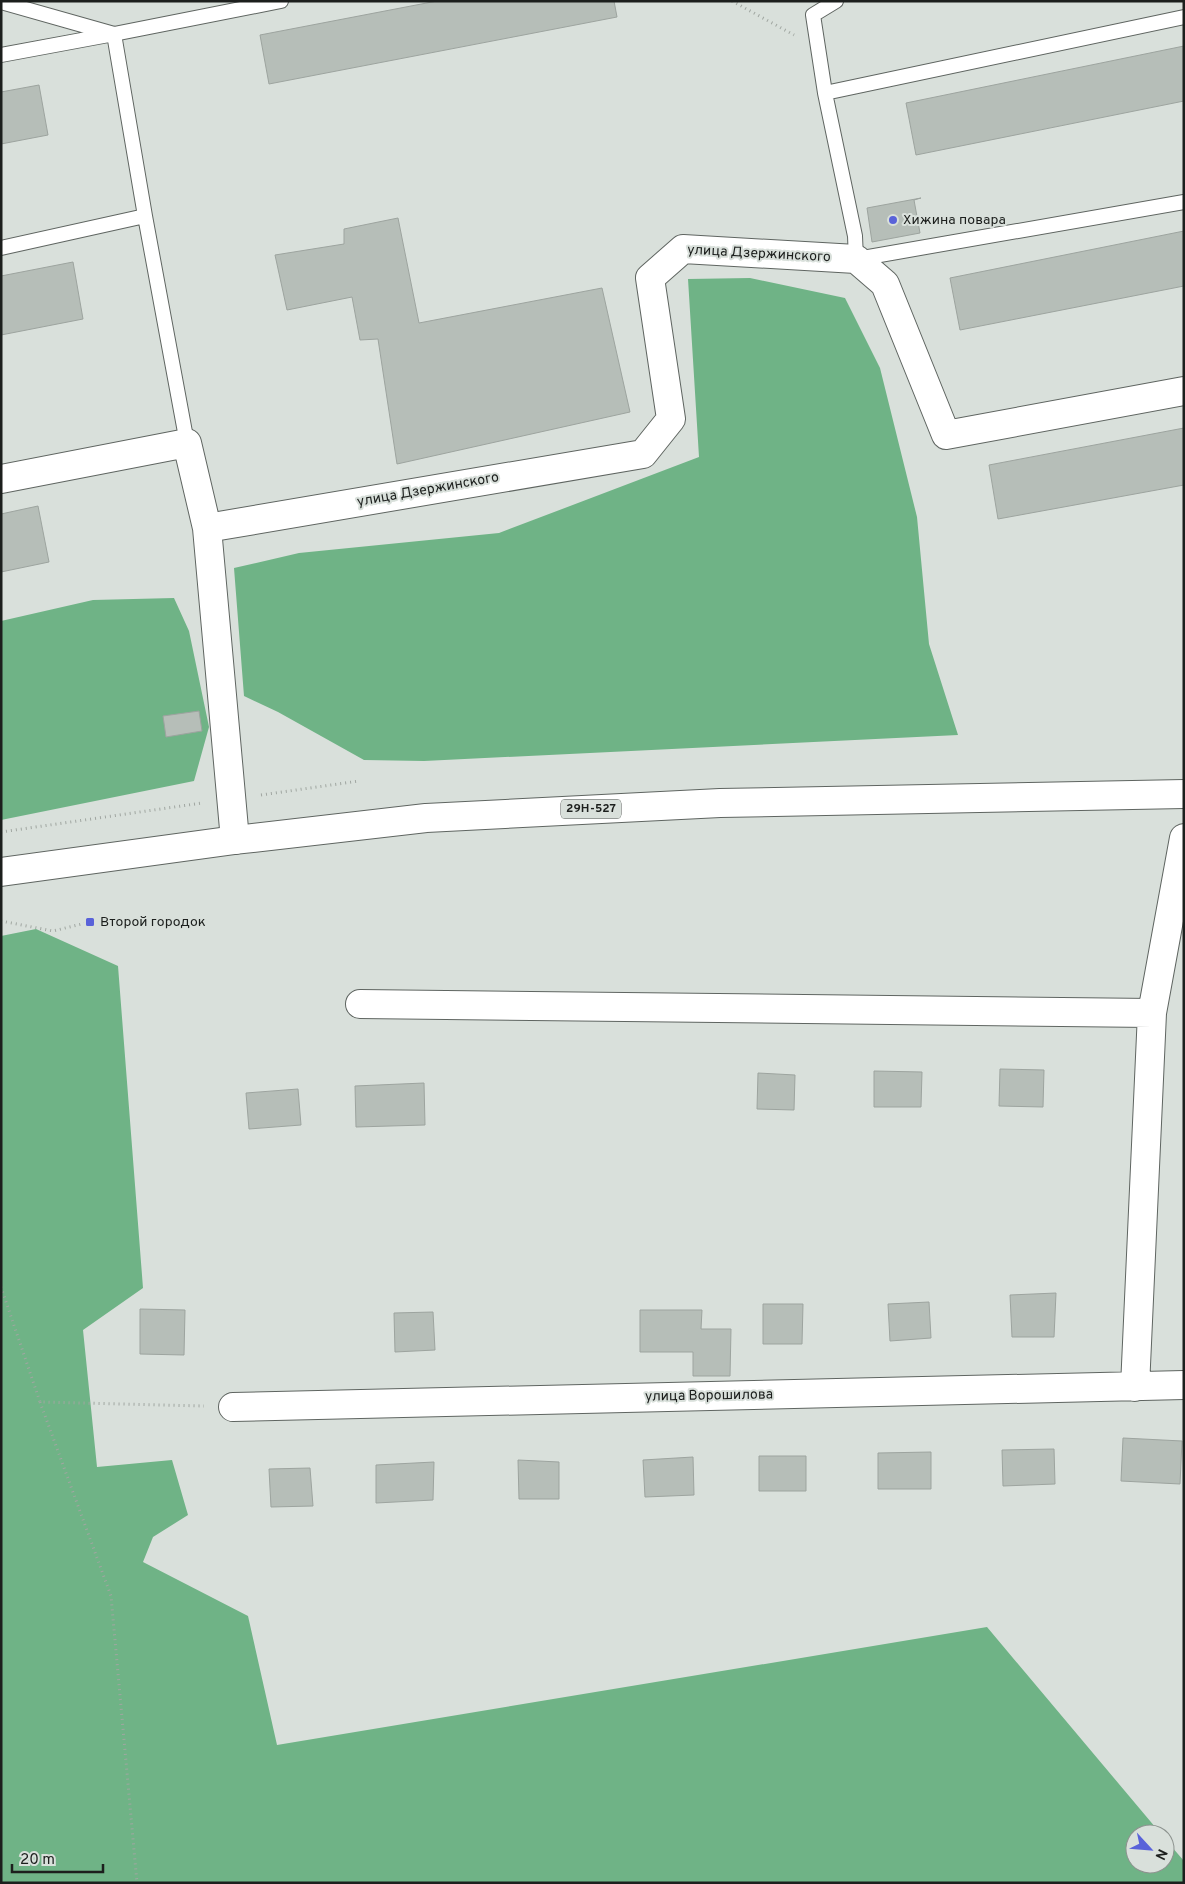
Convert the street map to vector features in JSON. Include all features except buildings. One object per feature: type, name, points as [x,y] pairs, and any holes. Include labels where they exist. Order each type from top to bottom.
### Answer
[{"type":"street","name":"улица Дзержинского","points":[[207,528],[643,454],[671,419],[650,278],[683,248],[857,260]]},
{"type":"street","points":[[857,260],[885,284],[946,434],[1184,391]]},
{"type":"street","points":[[1,479],[187,444],[207,528],[235,840]]},
{"type":"street","name":"29Н-527","points":[[1,872],[235,840],[426,818],[720,803],[1184,794]]},
{"type":"street","points":[[1135,1387],[1152,1013],[1184,838]]},
{"type":"street","points":[[360,1004],[1152,1013]]},
{"type":"street","name":"улица Ворошилова","points":[[233,1407],[1184,1385]]},
{"type":"lane","points":[[1,55],[281,1]]},
{"type":"lane","points":[[836,1],[813,15],[825,93],[855,236],[857,260],[1184,202]]},
{"type":"lane","points":[[1,2],[114,34]]},
{"type":"lane","points":[[825,93],[1184,17]]},
{"type":"lane","points":[[114,34],[187,444]]},
{"type":"lane","points":[[1,248],[145,216]]},
{"type":"path","points":[[732,1],[818,49]]},
{"type":"path","points":[[1,832],[359,781]]},
{"type":"path","points":[[1,921],[52,931],[90,922]]},
{"type":"path","points":[[1,1288],[40,1402],[111,1596],[137,1883]]},
{"type":"path","points":[[40,1402],[233,1407]]},
{"type":"green space","points":[[750,278],[845,298],[880,368],[917,517],[929,644],[958,735],[424,761],[364,760],[278,712],[244,696],[234,568],[299,553],[499,533],[699,457],[688,279]]},
{"type":"green space","points":[[174,598],[189,631],[209,727],[194,781],[1,820],[1,621],[93,600]]},
{"type":"green space","points":[[36,929],[118,966],[143,1288],[83,1330],[97,1467],[172,1460],[188,1515],[153,1537],[143,1562],[248,1616],[277,1745],[987,1627],[1153,1824],[1125,1824],[1125,1874],[1175,1874],[1175,1851],[1184,1861],[1184,1883],[1,1883],[1,936]]},
{"type":"place","name":"Хижина повара","points":[[893,220]]},
{"type":"place","name":"Второй городок","points":[[90,922]]}]
